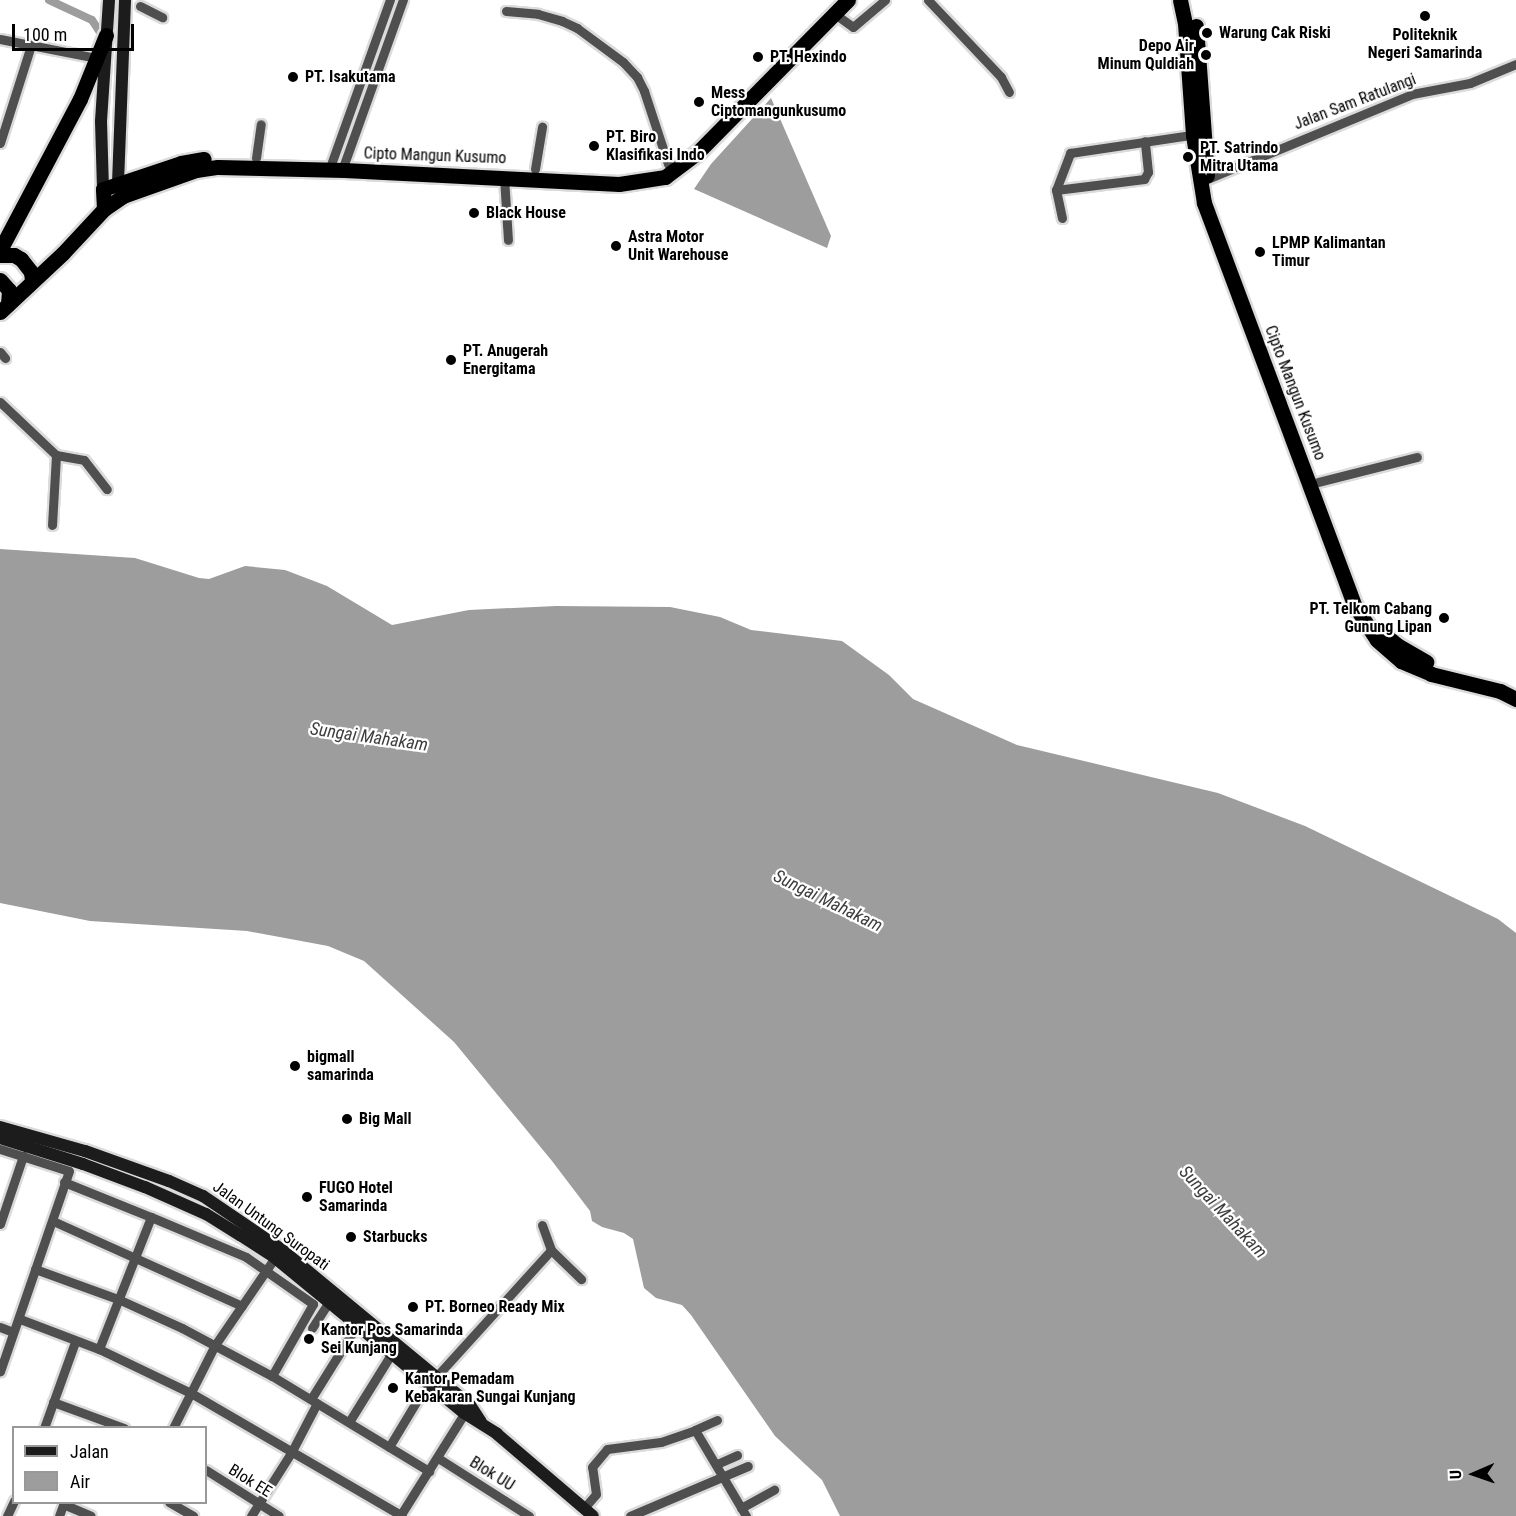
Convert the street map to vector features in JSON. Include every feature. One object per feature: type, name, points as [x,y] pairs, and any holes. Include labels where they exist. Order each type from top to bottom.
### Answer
[{"type":"highway","name":"Cipto Mangun Kusumo","points":[[103,189],[120,189],[209,168],[337,165],[536,169],[623,175],[653,170],[668,164],[714,125],[836,7],[848,0]]},
{"type":"highway","name":"Cipto Mangun Kusumo","points":[[1180,0],[1207,179],[1345,583],[1365,626],[1390,653],[1410,665],[1431,674],[1500,691],[1516,699]]},
{"type":"highway","name":"Cipto Mangun Kusumo","points":[[1190,0],[1196,23],[1199,134],[1204,203],[1318,482],[1352,576],[1374,620],[1385,635],[1422,660],[1516,689]]},
{"type":"highway","name":"Cipto Mangun Kusumo","points":[[4,308],[63,253],[120,189],[198,160],[256,158],[619,184],[665,177],[698,153],[836,7]]},
{"type":"highway","points":[[32,280],[31,272],[21,259],[14,255],[0,253],[80,99],[106,35]]},
{"type":"highway","points":[[103,189],[104,209]]},
{"type":"highway","points":[[0,236],[15,225]]},
{"type":"highway","points":[[0,280],[9,290],[4,308]]},
{"type":"main road","points":[[103,189],[100,121],[109,0]]},
{"type":"main road","points":[[120,189],[125,6]]},
{"type":"main road","name":"Jalan Untung Suropati","points":[[0,1127],[85,1151],[169,1180],[203,1196],[436,1377],[481,1422],[588,1512]]},
{"type":"main road","name":"Jalan Untung Suropati","points":[[0,1138],[71,1166],[145,1187],[206,1215],[278,1253],[329,1302],[467,1409]]},
{"type":"street","points":[[337,165],[390,0]]},
{"type":"street","points":[[337,165],[403,0]]},
{"type":"street","points":[[836,7],[853,27],[885,0]]},
{"type":"street","points":[[928,0],[1001,77],[1009,92]]},
{"type":"street","points":[[125,6],[141,3],[162,18]]},
{"type":"street","points":[[506,11],[537,14],[562,21],[577,28],[624,62],[637,77],[644,91],[668,164]]},
{"type":"street","points":[[0,39],[97,58]]},
{"type":"street","points":[[0,143],[31,45]]},
{"type":"street","name":"Jalan Sam Ratulangi","points":[[1207,179],[1412,94],[1470,83],[1516,64]]},
{"type":"street","points":[[256,158],[261,124]]},
{"type":"street","points":[[536,169],[542,127]]},
{"type":"street","points":[[1062,218],[1056,190],[1070,153],[1199,134]]},
{"type":"street","points":[[1056,190],[1144,179],[1148,172],[1144,141]]},
{"type":"street","points":[[504,177],[508,240]]},
{"type":"street","points":[[0,402],[56,455],[84,460],[107,489]]},
{"type":"street","points":[[52,525],[56,455]]},
{"type":"street","points":[[1318,482],[1417,457]]},
{"type":"street","points":[[0,1149],[71,1166],[0,1371]]},
{"type":"street","points":[[0,1224],[23,1156]]},
{"type":"street","points":[[64,1182],[246,1257],[313,1304],[272,1376]]},
{"type":"street","points":[[99,1348],[152,1217]]},
{"type":"street","points":[[53,1221],[242,1306]]},
{"type":"street","points":[[542,1225],[551,1250],[581,1278]]},
{"type":"street","points":[[436,1377],[551,1250]]},
{"type":"street","points":[[173,1426],[215,1346],[278,1253]]},
{"type":"street","points":[[35,1269],[118,1299],[215,1346],[272,1376],[429,1471]]},
{"type":"street","points":[[312,1328],[329,1302]]},
{"type":"street","points":[[20,1318],[75,1342],[99,1348],[191,1393],[401,1516],[467,1409]]},
{"type":"street","points":[[250,1516],[291,1453],[314,1401],[357,1325]]},
{"type":"street","points":[[0,1327],[13,1332]]},
{"type":"street","points":[[45,1426],[75,1342]]},
{"type":"street","points":[[349,1422],[392,1353]]},
{"type":"street","points":[[389,1447],[418,1399]]},
{"type":"street","points":[[54,1402],[119,1426]]},
{"type":"street","points":[[588,1512],[596,1494],[592,1467],[607,1449],[661,1442],[717,1420]]},
{"type":"street","points":[[695,1430],[717,1464],[743,1512],[774,1490]]},
{"type":"street","points":[[717,1464],[736,1455]]},
{"type":"street","name":"Blok UU","points":[[438,1458],[529,1516]]},
{"type":"street","points":[[630,1516],[748,1466]]},
{"type":"street","name":"Blok EE","points":[[207,1471],[279,1516]]},
{"type":"street","points":[[59,1516],[63,1504],[91,1516]]},
{"type":"street","points":[[171,1504],[192,1516]]},
{"type":"water","points":[[771,98],[831,236],[827,248],[694,189],[711,164]]},
{"type":"water","name":"Sungai Mahakam","points":[[0,549],[135,558],[209,579],[245,566],[285,570],[327,586],[392,625],[469,610],[556,606],[670,607],[720,617],[751,630],[842,641],[889,675],[913,699],[1017,745],[1218,793],[1305,826],[1498,919],[1516,933],[1516,1516],[840,1516],[822,1480],[775,1436],[691,1315],[682,1305],[656,1298],[644,1288],[633,1239],[624,1233],[602,1227],[592,1221],[590,1211],[552,1161],[454,1042],[364,961],[328,946],[247,931],[90,921],[0,903]]},
{"type":"waterway","points":[[49,0],[92,20],[103,37]]},
{"type":"place","name":"Politeknik Negeri Samarinda","points":[[1425,16]]},
{"type":"place","name":"Warung Cak Riski","points":[[1207,33]]},
{"type":"place","name":"Depo Air Minum Quldiah","points":[[1206,55]]},
{"type":"place","name":"PT. Hexindo","points":[[758,57]]},
{"type":"place","name":"PT. Isakutama","points":[[293,77]]},
{"type":"place","name":"Mess Ciptomangunkusumo","points":[[699,102]]},
{"type":"place","name":"PT. Biro Klasifikasi Indo","points":[[594,146]]},
{"type":"place","name":"PT. Satrindo Mitra Utama","points":[[1188,157]]},
{"type":"place","name":"Black House","points":[[474,213]]},
{"type":"place","name":"Astra Motor Unit Warehouse","points":[[616,246]]},
{"type":"place","name":"LPMP Kalimantan Timur","points":[[1260,252]]},
{"type":"place","name":"PT. Anugerah Energitama","points":[[451,360]]},
{"type":"place","name":"PT. Telkom Cabang Gunung Lipan","points":[[1444,618]]},
{"type":"place","name":"bigmall samarinda","points":[[295,1066]]},
{"type":"place","name":"Big Mall","points":[[347,1119]]},
{"type":"place","name":"FUGO Hotel Samarinda","points":[[307,1197]]},
{"type":"place","name":"Starbucks","points":[[351,1237]]},
{"type":"place","name":"PT. Borneo Ready Mix","points":[[413,1307]]},
{"type":"place","name":"Kantor Pos Samarinda Sei Kunjang","points":[[309,1339]]},
{"type":"place","name":"Kantor Pemadam Kebakaran Sungai Kunjang","points":[[393,1388]]}]
